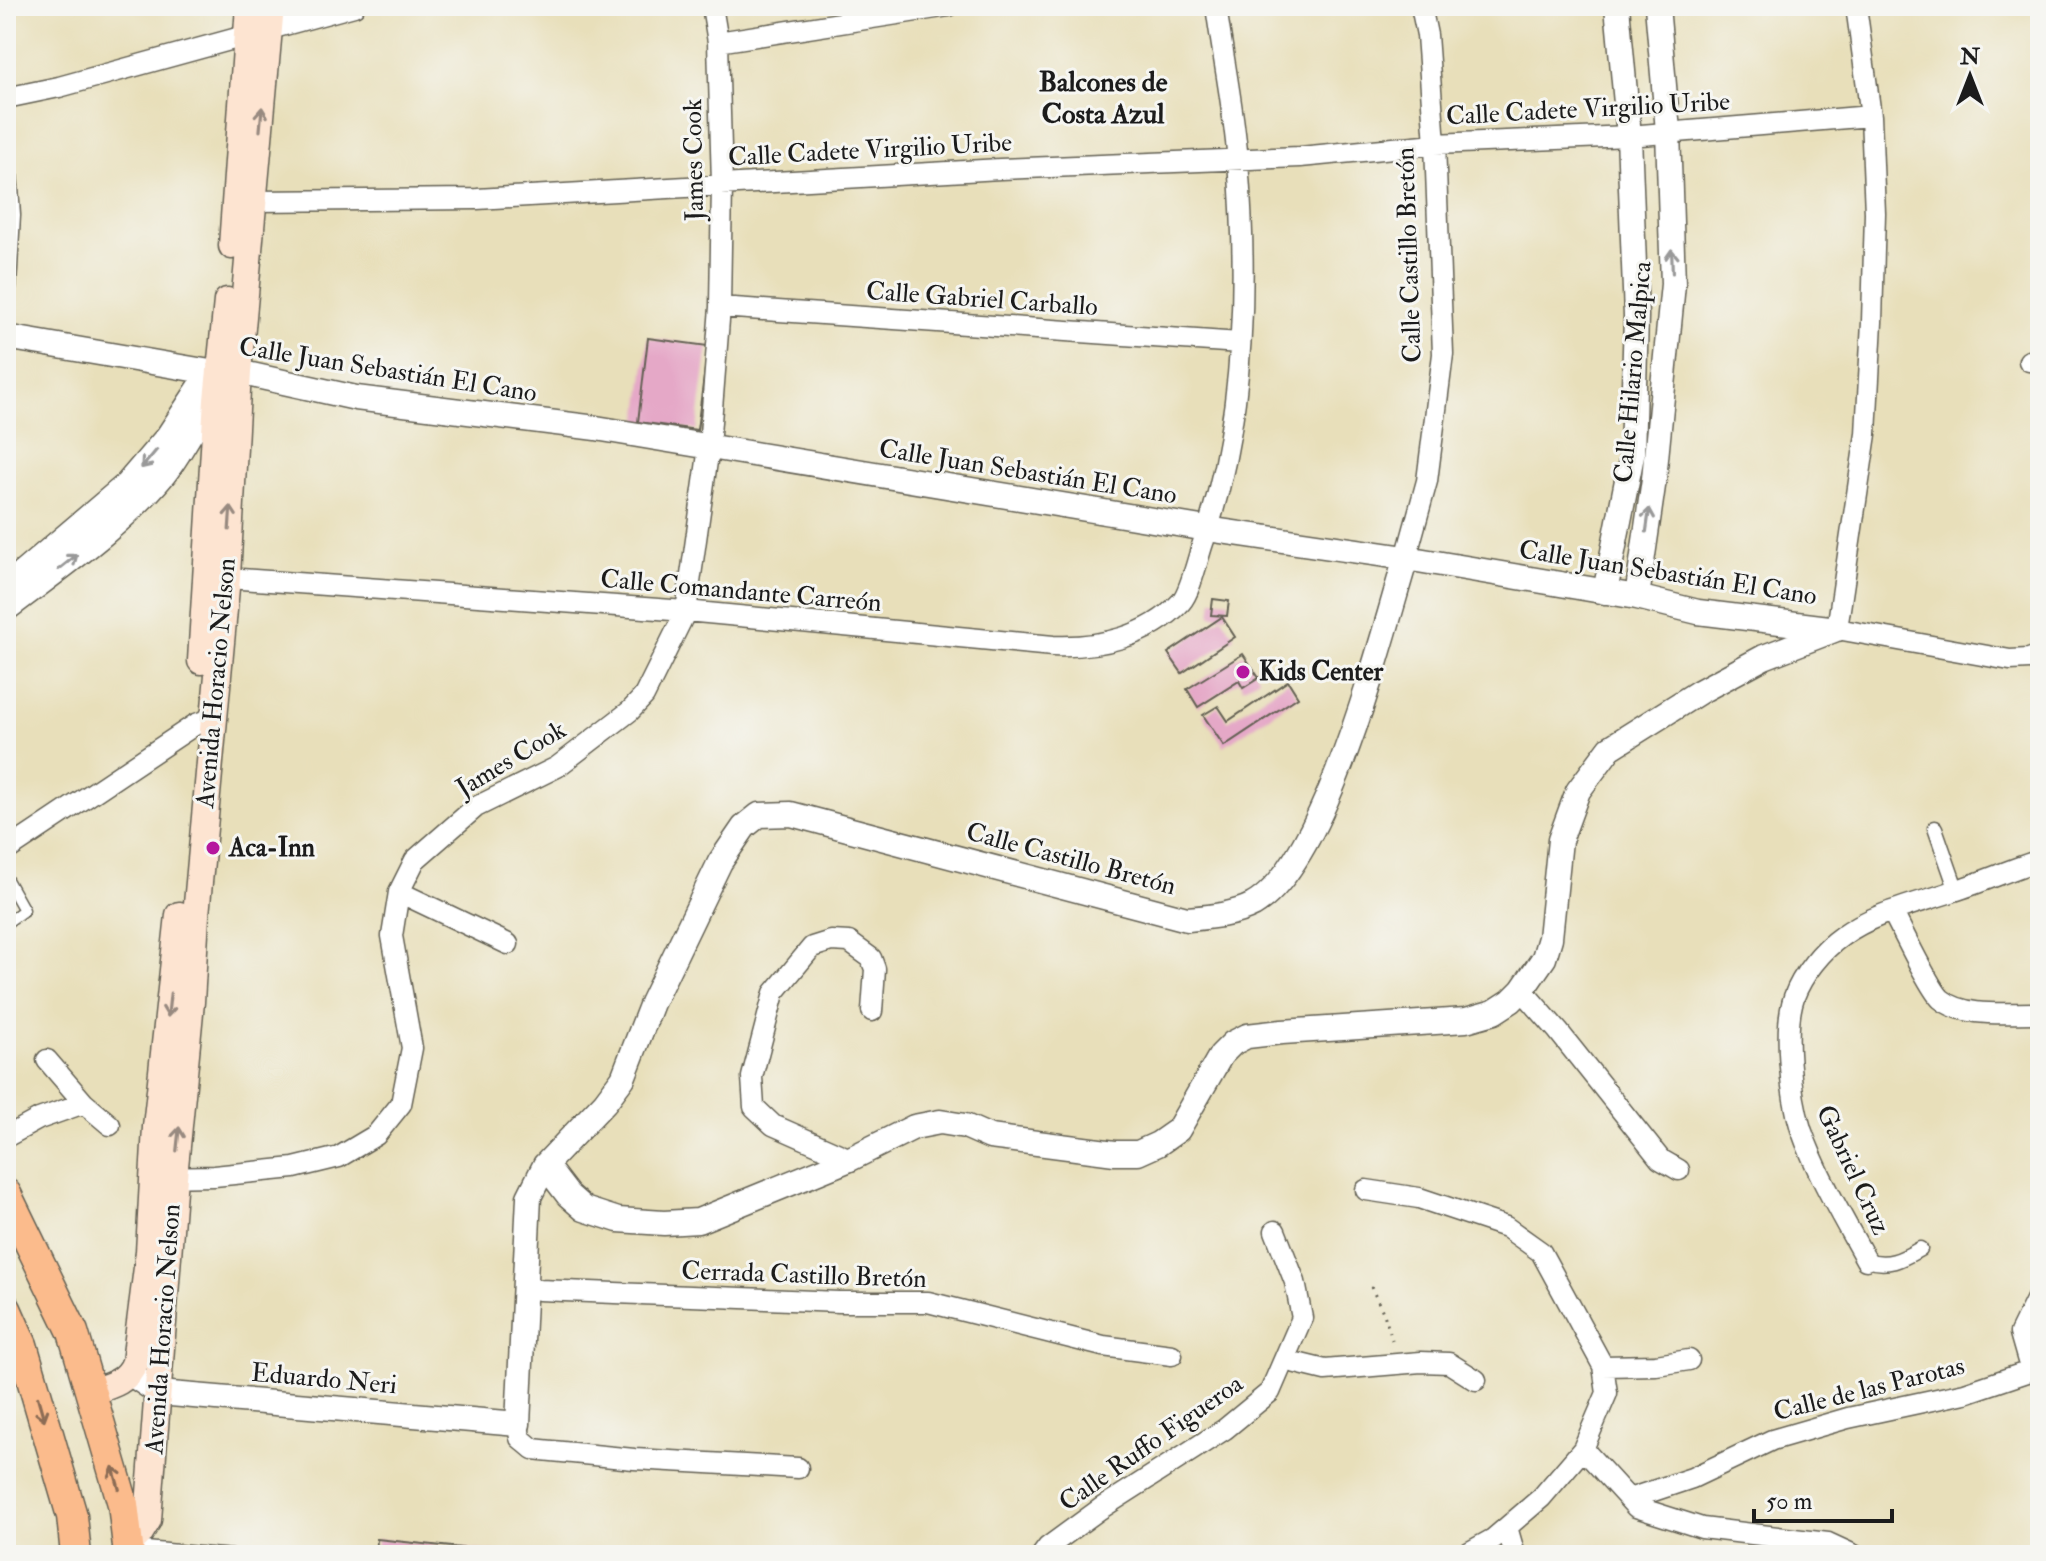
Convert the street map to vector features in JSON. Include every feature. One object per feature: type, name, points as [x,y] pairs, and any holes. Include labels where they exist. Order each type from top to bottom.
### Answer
[{"type":"main road","name":"Avenida Horacio Nelson","points":[[222,372],[254,201],[262,23],[249,6]]},
{"type":"main road","name":"Avenida Horacio Nelson","points":[[128,1550],[148,1520],[159,1393],[164,1177],[217,577],[226,400],[222,372],[232,241],[262,23]]},
{"type":"main road","name":"Avenida Horacio Nelson","points":[[90,1392],[131,1374],[149,1252],[164,1177]]},
{"type":"main road","points":[[6,1194],[73,1332],[123,1504],[128,1550]]},
{"type":"main road","points":[[8,1322],[22,1345],[72,1516],[76,1555]]},
{"type":"street","points":[[6,98],[59,87],[262,23],[354,6]]},
{"type":"street","name":"James Cook","points":[[164,1177],[214,1176],[294,1168],[339,1157],[376,1135],[401,1104],[412,1048],[392,936],[399,892],[415,860],[476,807],[557,767],[630,711],[644,696],[686,611],[709,447],[720,307],[722,184],[718,42],[712,6]]},
{"type":"street","points":[[718,42],[949,6]]},
{"type":"street","name":"Calle Comandante Carreón","points":[[217,577],[686,611],[1079,647],[1111,642],[1139,632],[1166,616],[1184,600],[1221,479],[1240,343],[1243,252],[1238,160],[1216,6]]},
{"type":"street","name":"Calle Castillo Bretón","points":[[518,1424],[529,1197],[545,1165],[605,1102],[623,1078],[652,1003],[720,862],[744,827],[759,815],[791,814],[1187,919],[1220,915],[1253,905],[1288,873],[1335,783],[1427,481],[1443,354],[1435,144],[1427,35],[1421,6]]},
{"type":"street","name":"Calle Hilario Malpica","points":[[1605,592],[1632,455],[1636,316],[1629,136],[1617,6]]},
{"type":"street","name":"Calle Hilario Malpica","points":[[1637,597],[1654,479],[1673,284],[1668,131],[1657,6]]},
{"type":"street","points":[[545,1165],[568,1195],[584,1209],[618,1220],[664,1223],[698,1221],[850,1159],[914,1127],[940,1122],[965,1126],[990,1137],[1115,1153],[1138,1153],[1178,1130],[1221,1055],[1233,1043],[1247,1036],[1466,1020],[1494,1012],[1522,990],[1544,958],[1550,938],[1560,840],[1568,815],[1578,791],[1610,748],[1699,692],[1764,657],[1837,629],[1866,434],[1875,213],[1871,116],[1856,6]]},
{"type":"street","name":"Calle Cadete Virgilio Uribe","points":[[254,201],[477,199],[722,184],[1300,157],[1435,144],[1629,136],[1871,116]]},
{"type":"street","points":[[6,159],[10,215],[6,286]]},
{"type":"street","name":"Calle Gabriel Carballo","points":[[720,307],[1240,343]]},
{"type":"street","name":"Calle Juan Sebastián El Cano","points":[[6,337],[222,372],[356,398],[596,428],[1207,529],[1406,558],[1637,597],[1698,612],[1837,629],[2010,660],[2040,655]]},
{"type":"street","points":[[6,587],[126,485],[222,372]]},
{"type":"street","points":[[6,609],[121,520],[165,473],[206,409],[226,400]]},
{"type":"street","points":[[6,851],[204,721]]},
{"type":"street","points":[[1935,828],[1957,891]]},
{"type":"street","name":"Gabriel Cruz","points":[[1866,1260],[1801,1130],[1788,1049],[1793,999],[1806,972],[1841,936],[1892,911],[2040,860]]},
{"type":"street","points":[[399,892],[508,944]]},
{"type":"street","points":[[1892,911],[1939,997],[1955,1007],[2040,1013]]},
{"type":"street","points":[[850,1159],[773,1125],[754,1107],[752,1077],[774,993],[812,947],[831,941],[849,942],[871,958],[875,969],[872,1011]]},
{"type":"street","points":[[1522,990],[1643,1140],[1660,1159],[1679,1170]]},
{"type":"street","points":[[47,1060],[84,1103],[110,1125]]},
{"type":"street","points":[[6,1137],[39,1119],[84,1103]]},
{"type":"street","points":[[1366,1190],[1419,1198],[1506,1227],[1541,1252],[1603,1366],[1607,1393],[1583,1449],[1541,1498],[1507,1527],[1464,1555]]},
{"type":"street","name":"Calle Ruffo Figueroa","points":[[1042,1555],[1048,1547],[1100,1509],[1225,1429],[1270,1392],[1302,1318],[1295,1282],[1275,1231]]},
{"type":"street","points":[[1866,1260],[1880,1264],[1899,1262],[1920,1249]]},
{"type":"street","name":"Cerrada Castillo Bretón","points":[[525,1286],[539,1290],[658,1296],[928,1302],[1103,1346],[1172,1355]]},
{"type":"street","points":[[2038,1370],[2028,1361],[2020,1333],[2040,1292]]},
{"type":"street","points":[[1284,1360],[1325,1370],[1421,1362],[1449,1363],[1476,1380]]},
{"type":"street","points":[[1603,1366],[1656,1365],[1689,1360]]},
{"type":"street","name":"Calle de las Parotas","points":[[1629,1499],[1692,1478],[1772,1440],[1848,1418],[1965,1393],[2038,1370]]},
{"type":"street","name":"Eduardo Neri","points":[[131,1374],[159,1393],[518,1424]]},
{"type":"street","points":[[518,1424],[520,1438],[533,1449],[634,1459],[798,1468]]},
{"type":"street","points":[[1583,1449],[1636,1507],[1702,1528],[1828,1543],[1854,1555]]},
{"type":"street","points":[[1507,1527],[1515,1555]]},
{"type":"lane","points":[[6,878],[24,910],[6,923]]},
{"type":"lane","points":[[128,1550],[232,1555]]},
{"type":"path","points":[[1371,1287],[1384,1314],[1400,1365]]},
{"type":"building","points":[[648,338],[708,346],[697,430],[638,422]]},
{"type":"building","points":[[1213,599],[1229,601],[1227,616],[1211,615]]},
{"type":"building","points":[[1222,617],[1235,637],[1182,673],[1168,653]]},
{"type":"building","points":[[1243,654],[1259,678],[1243,688],[1239,681],[1198,707],[1187,689]]},
{"type":"building","points":[[1288,681],[1298,697],[1224,746],[1203,715],[1218,706],[1228,721]]},
{"type":"building","points":[[377,1539],[507,1553],[507,1555],[376,1555]]},
{"type":"place","name":"Kids Center","points":[[1243,672]]},
{"type":"place","name":"Aca-Inn","points":[[213,848]]},
{"type":"district","name":"Balcones de Costa Azul","points":[[1103,98]]}]
